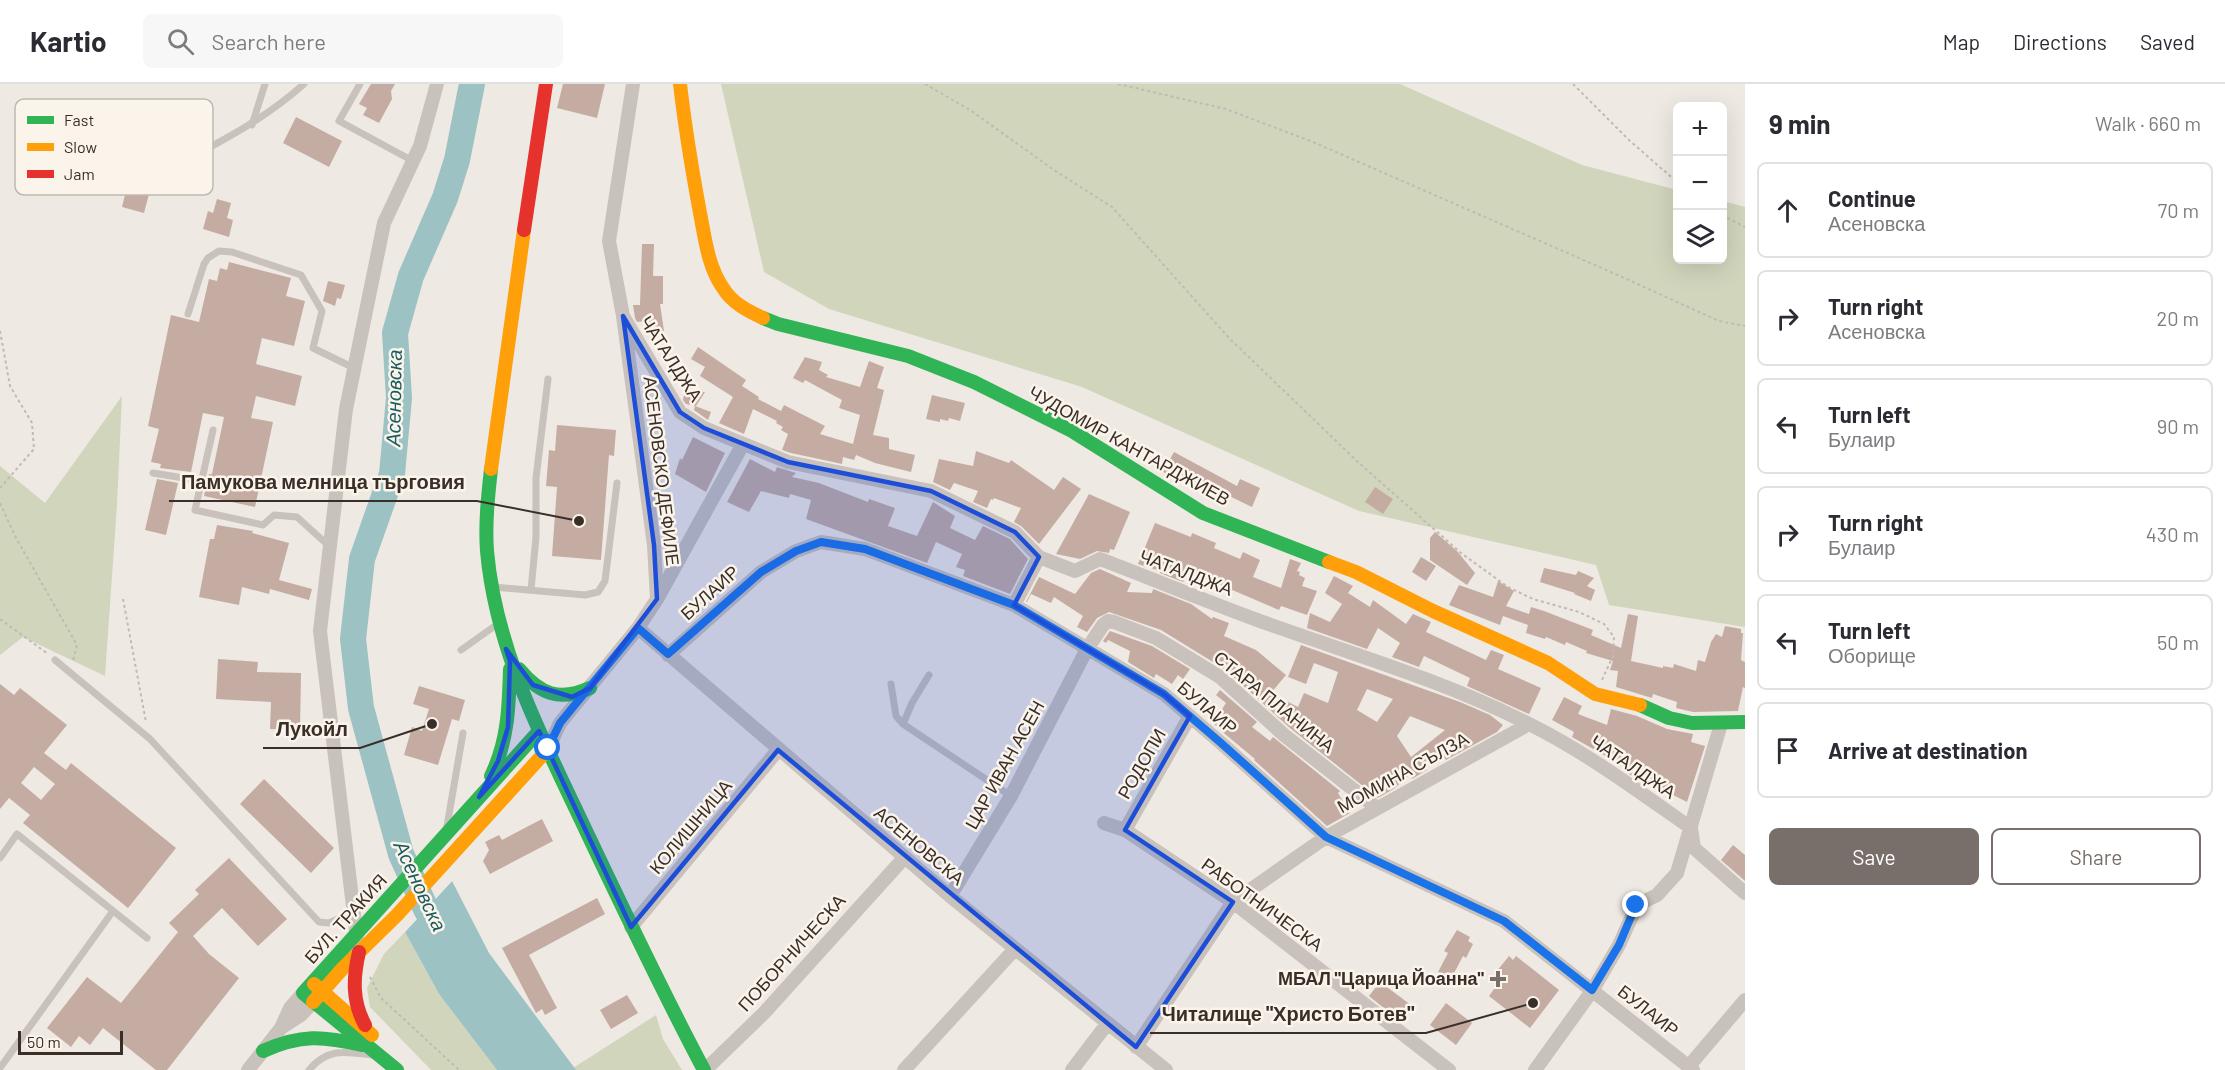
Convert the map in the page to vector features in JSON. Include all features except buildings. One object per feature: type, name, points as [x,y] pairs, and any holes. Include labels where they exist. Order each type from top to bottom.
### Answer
[{"type":"main road","points":[[546,84],[488,501],[487,551],[491,587],[508,655],[539,731],[632,927],[704,1070]]},
{"type":"main road","name":"ЧУДОМИР КАНТАРДЖИЕВ","points":[[680,84],[688,148],[712,269],[723,289],[744,310],[778,324],[908,356],[974,382],[1072,431],[1203,513],[1356,572],[1548,663],[1595,694],[1641,705],[1669,718],[1692,723],[1745,722]]},
{"type":"main road","points":[[508,655],[524,677],[533,686],[542,690],[563,697],[572,697],[590,688]]},
{"type":"main road","points":[[479,797],[498,761],[507,734],[508,655]]},
{"type":"main road","name":"БУЛ. ТРАКИЯ","points":[[313,992],[356,935],[388,898],[539,731]]},
{"type":"main road","name":"БУЛ. ТРАКИЯ","points":[[313,992],[397,915],[548,748]]},
{"type":"main road","points":[[520,779],[533,774],[546,774],[568,792]]},
{"type":"main road","points":[[358,952],[354,974],[354,997],[369,1041],[377,1056],[397,1070]]},
{"type":"main road","points":[[313,992],[369,1041],[409,1070]]},
{"type":"main road","points":[[263,1052],[287,1039],[306,1036],[369,1041]]},
{"type":"street","points":[[358,952],[320,632],[346,409],[384,223],[420,146],[437,84]]},
{"type":"street","name":"АСЕНОВСКО ДЕФИЛЕ","points":[[633,84],[609,241],[622,316],[654,545],[657,599]]},
{"type":"street","name":"ЧАТАЛДЖА","points":[[622,316],[680,412],[704,428],[788,462],[931,491],[1015,532],[1039,556],[1075,571],[1100,559],[1273,626],[1400,669],[1480,701],[1529,724],[1598,763],[1691,828]]},
{"type":"street","name":"АСЕНОВСКО ДЕФИЛЕ","points":[[638,628],[657,599],[744,444]]},
{"type":"street","name":"БУЛАИР","points":[[668,654],[761,572],[796,551],[821,542],[865,549],[1014,605],[1164,694],[1326,837],[1504,921],[1691,1068]]},
{"type":"street","points":[[1014,605],[1039,556]]},
{"type":"street","name":"СТАРА ПЛАНИНА","points":[[1088,649],[1102,625],[1108,621],[1114,621],[1156,638],[1220,677],[1284,735],[1377,808]]},
{"type":"street","points":[[548,748],[560,723],[638,628]]},
{"type":"street","name":"АСЕНОВСКА","points":[[638,628],[904,858],[1166,1070]]},
{"type":"street","name":"ЦАР ИВАН АСЕН","points":[[950,896],[1011,796],[1088,649]]},
{"type":"street","name":"РОДОПИ","points":[[1125,830],[1190,716]]},
{"type":"street","points":[[539,731],[560,723]]},
{"type":"street","name":"МОМИНА СЪЛЗА","points":[[1136,1047],[1233,902],[1326,837],[1529,724]]},
{"type":"street","points":[[1535,1070],[1592,990],[1619,945],[1636,905],[1657,895],[1677,873],[1721,724]]},
{"type":"street","name":"КОЛИШНИЦА","points":[[632,927],[778,750]]},
{"type":"street","name":"РАБОТНИЧЕСКА","points":[[1104,823],[1125,830],[1233,902],[1449,1070]]},
{"type":"street","points":[[1691,828],[1694,848],[1745,894]]},
{"type":"street","name":"ПОБОРНИЧЕСКА","points":[[704,1070],[764,1013],[904,858]]},
{"type":"street","points":[[904,1070],[1015,949]]},
{"type":"street","name":"БУЛ. ТРАКИЯ","points":[[248,1070],[281,1028],[290,1008],[313,992]]},
{"type":"street","points":[[1691,1068],[1745,1000]]},
{"type":"street","points":[[1072,1070],[1107,1024]]},
{"type":"lane","points":[[252,125],[265,84]]},
{"type":"lane","points":[[213,146],[252,125],[304,84]]},
{"type":"lane","points":[[360,84],[339,121],[413,161]]},
{"type":"lane","points":[[188,314],[208,258],[219,251],[232,252],[301,275],[322,311],[313,348],[354,368]]},
{"type":"lane","points":[[531,590],[536,537],[536,478],[548,379]]},
{"type":"lane","points":[[213,430],[195,510],[263,525],[274,515],[297,517],[329,546]]},
{"type":"lane","points":[[153,473],[202,481]]},
{"type":"lane","points":[[491,587],[585,595],[603,587],[607,574],[616,483]]},
{"type":"lane","points":[[461,650],[499,623]]},
{"type":"lane","points":[[55,660],[150,740],[319,922],[329,924],[352,913]]},
{"type":"lane","points":[[903,724],[912,703],[929,675]]},
{"type":"lane","points":[[891,684],[896,716],[903,724],[1011,796]]},
{"type":"lane","points":[[445,834],[463,734]]},
{"type":"lane","points":[[0,858],[16,834],[147,938]]},
{"type":"lane","points":[[0,1068],[113,910]]},
{"type":"lane","points":[[309,1070],[324,1056],[333,1053],[377,1056]]},
{"type":"path","points":[[925,84],[970,110],[1054,170],[1112,207],[1229,338],[1359,463],[1461,553],[1508,587],[1525,595],[1579,612],[1604,624],[1614,637],[1613,656],[1595,694]]},
{"type":"path","points":[[1118,84],[1226,109],[1313,142],[1719,321],[1745,326]]},
{"type":"path","points":[[1573,84],[1629,140],[1673,179]]},
{"type":"path","points":[[1727,218],[1745,227]]},
{"type":"path","points":[[0,331],[10,386],[32,423],[34,449],[0,488]]},
{"type":"path","points":[[0,503],[16,538],[77,645],[71,673]]},
{"type":"path","points":[[123,599],[150,740]]},
{"type":"path","points":[[0,620],[55,660]]},
{"type":"path","points":[[358,952],[381,998],[459,1070]]},
{"type":"highlighted area","points":[[623,316],[680,412],[704,428],[788,462],[931,491],[1015,532],[1039,557],[1014,605],[1164,694],[1190,716],[1125,830],[1233,902],[1136,1047],[778,750],[631,927],[539,731],[479,797],[498,761],[508,727],[510,661],[506,649],[533,685],[572,697],[590,688],[657,599],[654,545]]},
{"type":"green space","points":[[721,84],[1400,84],[1582,165],[1673,189],[1673,264],[1727,264],[1727,202],[1745,207],[1745,627],[1609,605],[1596,565],[1359,511],[1082,387],[829,309],[764,272]]},
{"type":"green space","points":[[122,396],[105,676],[23,637],[0,655],[0,466],[45,503]]},
{"type":"green space","points":[[405,932],[439,994],[497,1070],[431,1070],[370,1007],[367,988],[384,954]]},
{"type":"green space","points":[[656,1015],[663,1039],[682,1070],[576,1070],[573,1068]]},
{"type":"water","points":[[452,881],[489,953],[576,1070],[497,1070],[439,994],[405,932]]},
{"type":"pier","points":[[451,878],[452,881],[405,932],[403,929]]},
{"type":"waterway","name":"Асеновска","points":[[442,938],[401,854],[361,708],[353,639],[362,559],[392,474],[399,398],[395,333],[411,276],[445,198],[457,160],[472,84]]},
{"type":"traffic: fast","points":[[763,318],[778,324],[908,356],[974,382],[1072,431],[1203,513],[1329,562]]},
{"type":"traffic: fast","points":[[491,469],[487,551],[492,589],[512,662],[556,768],[645,954],[704,1070]]},
{"type":"traffic: fast","points":[[491,776],[504,737],[510,669]]},
{"type":"traffic: fast","points":[[519,669],[527,678],[551,693],[569,694],[590,688]]},
{"type":"traffic: fast","points":[[1640,705],[1669,718],[1692,723],[1745,722]]},
{"type":"traffic: fast","points":[[397,1070],[303,993],[539,731]]},
{"type":"traffic: fast","points":[[263,1051],[277,1045],[312,1038],[362,1045]]},
{"type":"traffic: slow","points":[[680,84],[694,181],[710,262],[718,280],[731,298],[763,318]]},
{"type":"traffic: slow","points":[[491,469],[524,230]]},
{"type":"traffic: slow","points":[[1329,562],[1356,572],[1433,611],[1548,663],[1595,694],[1640,705]]},
{"type":"traffic: slow","points":[[313,1002],[343,968],[397,915],[548,749]]},
{"type":"traffic: slow","points":[[314,984],[372,1035]]},
{"type":"traffic: jam","points":[[524,230],[546,84]]},
{"type":"traffic: jam","points":[[359,952],[355,989],[358,1007],[365,1025]]},
{"type":"place","name":"Памукова мелница търговия","points":[[579,521]]},
{"type":"place","name":"Лукойл","points":[[432,724]]},
{"type":"place","name":"МБАЛ \"Царица Йоанна\"","points":[[1498,979]]},
{"type":"place","name":"Читалище \"Христо Ботев\"","points":[[1533,1003]]},
{"type":"route","points":[[548,748],[560,723],[638,628],[668,654],[761,572],[796,551],[821,542],[865,549],[1014,605],[1164,694],[1326,837],[1504,921],[1592,990],[1619,945],[1636,905]]}]
